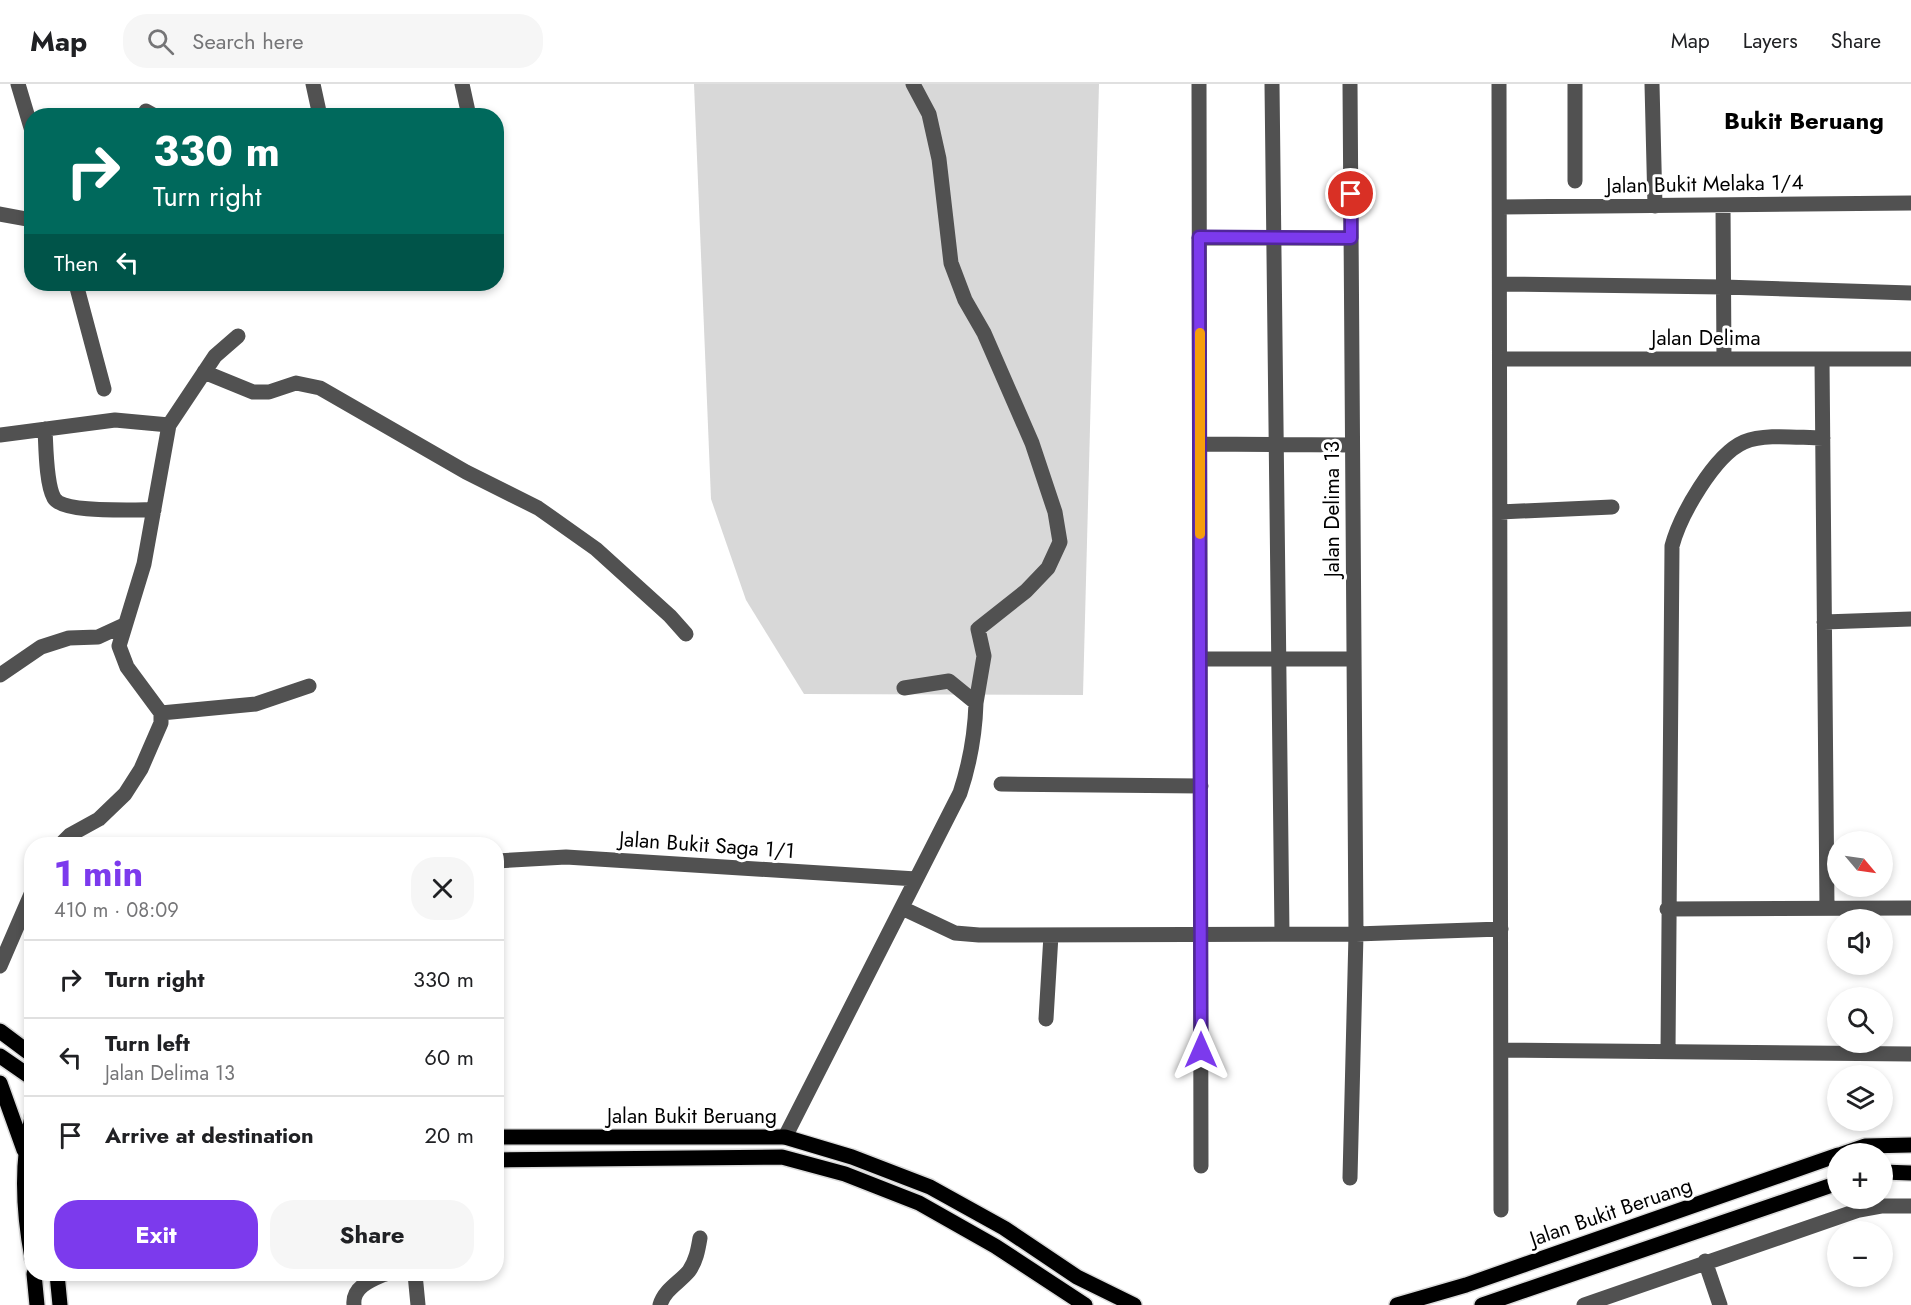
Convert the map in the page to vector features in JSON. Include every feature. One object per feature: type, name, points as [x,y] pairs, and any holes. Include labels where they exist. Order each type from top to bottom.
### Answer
[{"type":"main road","points":[[0,1031],[24,1049]]},
{"type":"main road","points":[[0,1056],[24,1072]]},
{"type":"main road","points":[[0,1083],[24,1150]]},
{"type":"main road","name":"Jalan Bukit Beruang","points":[[504,1137],[785,1137],[852,1157],[930,1187],[1004,1228],[1077,1277],[1134,1305]]},
{"type":"main road","points":[[1893,1145],[1911,1145]]},
{"type":"main road","name":"Jalan Bukit Beruang","points":[[504,1160],[782,1157],[845,1174],[919,1203],[995,1246],[1085,1305]]},
{"type":"main road","name":"Jalan Bukit Beruang","points":[[1397,1305],[1466,1285],[1827,1159]]},
{"type":"main road","points":[[1893,1172],[1911,1173]]},
{"type":"main road","points":[[1482,1305],[1827,1187]]},
{"type":"main road","points":[[35,1281],[37,1305]]},
{"type":"main road","points":[[58,1281],[60,1305]]},
{"type":"street","points":[[18,84],[25,108]]},
{"type":"street","points":[[313,84],[318,108]]},
{"type":"street","points":[[462,84],[467,108]]},
{"type":"street","points":[[785,1137],[960,793],[970,762],[984,656],[978,629],[1026,591],[1048,568],[1060,542],[1055,512],[1032,443],[984,333],[965,300],[951,263],[939,159],[929,114],[913,84]]},
{"type":"street","points":[[1199,84],[1201,1166]]},
{"type":"street","points":[[1272,84],[1281,934]]},
{"type":"street","name":"Jalan Delima 13","points":[[1350,84],[1356,934],[1350,1178]]},
{"type":"street","points":[[1499,84],[1501,1210]]},
{"type":"street","points":[[1575,84],[1575,181]]},
{"type":"street","points":[[1652,84],[1655,206]]},
{"type":"street","name":"Jalan Bukit Melaka 1/4","points":[[1500,207],[1911,203]]},
{"type":"street","points":[[1723,205],[1724,359]]},
{"type":"street","points":[[0,214],[24,218]]},
{"type":"street","points":[[1199,237],[1351,238]]},
{"type":"street","points":[[1500,284],[1723,287],[1911,293]]},
{"type":"street","points":[[78,291],[104,388]]},
{"type":"street","points":[[68,837],[99,819],[125,794],[141,769],[158,733],[161,713],[127,667],[119,646],[144,564],[170,425],[215,356],[238,336]]},
{"type":"street","name":"Jalan Delima","points":[[1500,359],[1911,359]]},
{"type":"street","points":[[1822,359],[1827,908]]},
{"type":"street","points":[[204,372],[253,392],[269,392],[296,383],[320,388],[466,472],[538,508],[596,549],[670,615],[686,634]]},
{"type":"street","points":[[0,435],[115,420],[170,425]]},
{"type":"street","points":[[45,429],[51,485],[55,499],[60,504],[85,509],[154,510]]},
{"type":"street","points":[[1668,1052],[1667,909],[1671,563],[1677,529],[1684,513],[1731,450],[1756,439],[1823,438]]},
{"type":"street","points":[[1200,444],[1352,445]]},
{"type":"street","points":[[1500,512],[1612,507]]},
{"type":"street","points":[[1824,622],[1911,619]]},
{"type":"street","points":[[0,675],[41,648],[69,638],[98,637],[124,626]]},
{"type":"street","points":[[1200,659],[1354,659]]},
{"type":"street","points":[[904,688],[949,681],[976,703]]},
{"type":"street","points":[[161,713],[256,704],[309,686]]},
{"type":"street","points":[[1001,784],[1201,786]]},
{"type":"street","name":"Jalan Bukit Saga 1/1","points":[[504,861],[566,857],[916,879]]},
{"type":"street","points":[[902,908],[955,933],[1356,934],[1501,929]]},
{"type":"street","points":[[1667,909],[1911,908]]},
{"type":"street","points":[[0,966],[24,910]]},
{"type":"street","points":[[1046,1019],[1051,935]]},
{"type":"street","points":[[1501,1050],[1911,1054]]},
{"type":"street","points":[[1584,1305],[1705,1261],[1859,1210],[1881,1206],[1911,1206]]},
{"type":"street","points":[[660,1305],[668,1290],[688,1271],[697,1256],[700,1238]]},
{"type":"street","points":[[1705,1261],[1720,1305]]},
{"type":"street","points":[[354,1305],[353,1299],[358,1288],[372,1281]]},
{"type":"street","points":[[416,1281],[418,1305]]},
{"type":"shaded area","points":[[694,84],[1099,84],[1083,695],[804,694],[746,600],[711,499]]},
{"type":"slow traffic","points":[[1200,333],[1200,534]]},
{"type":"district","name":"Bukit Beruang","points":[[1804,120]]},
{"type":"route","points":[[1201,1050],[1199,237],[1351,238],[1351,194]]}]
